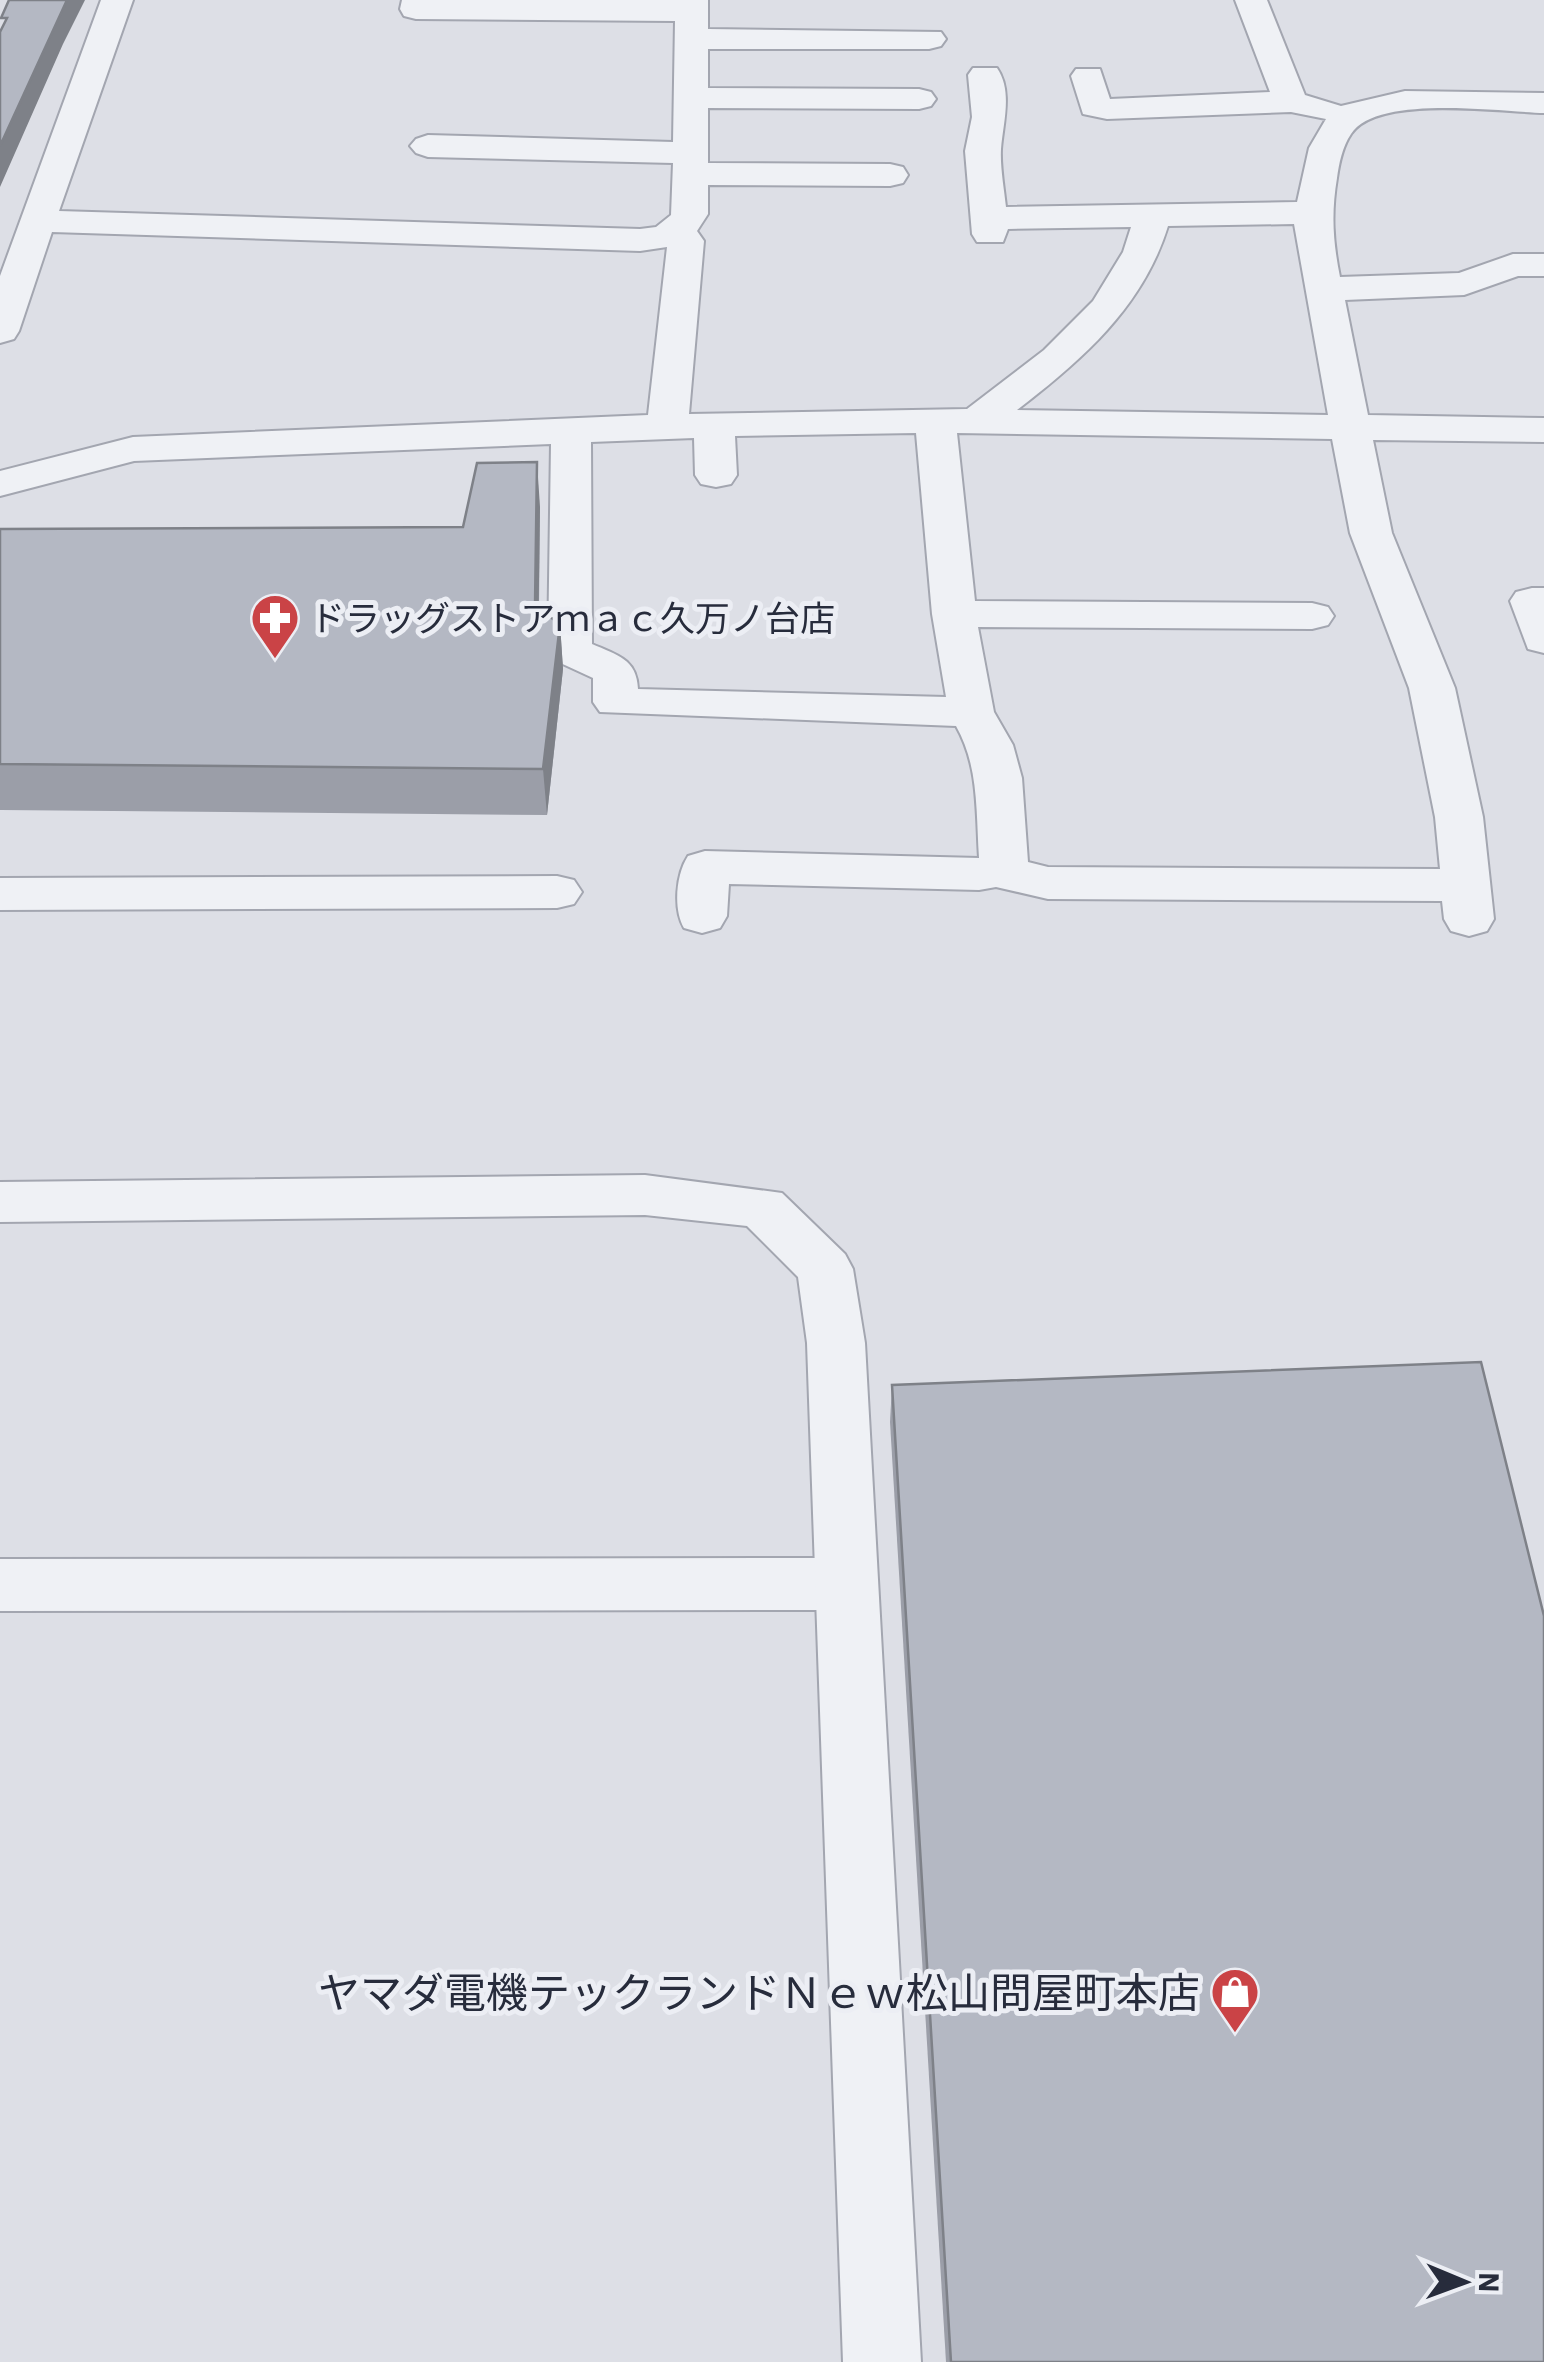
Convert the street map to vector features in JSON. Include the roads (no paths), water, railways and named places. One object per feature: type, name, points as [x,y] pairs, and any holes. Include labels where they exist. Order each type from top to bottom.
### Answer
[{"type":"street","points":[[0,331],[117,0]]},
{"type":"street","points":[[418,0],[416,10],[692,13],[929,38]]},
{"type":"street","points":[[1252,0],[1291,102]]},
{"type":"street","points":[[692,13],[731,4]]},
{"type":"street","points":[[36,221],[640,240],[676,232],[690,214],[692,13]]},
{"type":"street","points":[[985,75],[988,117],[982,151],[989,226],[1314,212]]},
{"type":"street","points":[[1088,76],[1095,107],[1108,109],[1291,102],[1348,115],[1399,101],[1544,103]]},
{"type":"street","points":[[690,98],[919,99]]},
{"type":"street","points":[[702,916],[705,867],[979,874],[1004,870],[1019,879],[1048,883],[1466,902],[1459,817],[1432,688],[1371,533],[1312,230],[1336,128],[1348,115]]},
{"type":"street","points":[[428,145],[890,175]]},
{"type":"street","points":[[956,421],[1096,325],[1144,253],[1152,218]]},
{"type":"street","points":[[668,428],[686,241],[676,232]]},
{"type":"street","points":[[1323,289],[1464,284],[1513,265],[1544,265]]},
{"type":"street","points":[[956,421],[954,614],[971,712],[990,746],[998,778],[1004,870]]},
{"type":"street","points":[[0,484],[133,449],[714,425],[956,421],[1544,430]]},
{"type":"street","points":[[714,425],[716,475]]},
{"type":"street","points":[[571,432],[570,650],[614,672],[616,702],[971,712]]},
{"type":"street","points":[[1544,601],[1532,601],[1544,640]]},
{"type":"street","points":[[954,614],[1312,616]]},
{"type":"street","points":[[0,894],[558,892]]},
{"type":"street","points":[[0,1202],[645,1195],[762,1207],[824,1269],[836,1343],[882,2362]]},
{"type":"street","points":[[0,1585],[847,1584]]},
{"type":"place","name":"ドラッグストアｍａｃ久万ノ台店","points":[[275,660]]},
{"type":"place","name":"ヤマダ電機テックランドＮｅｗ松山問屋町本店","points":[[1235,2034]]}]
